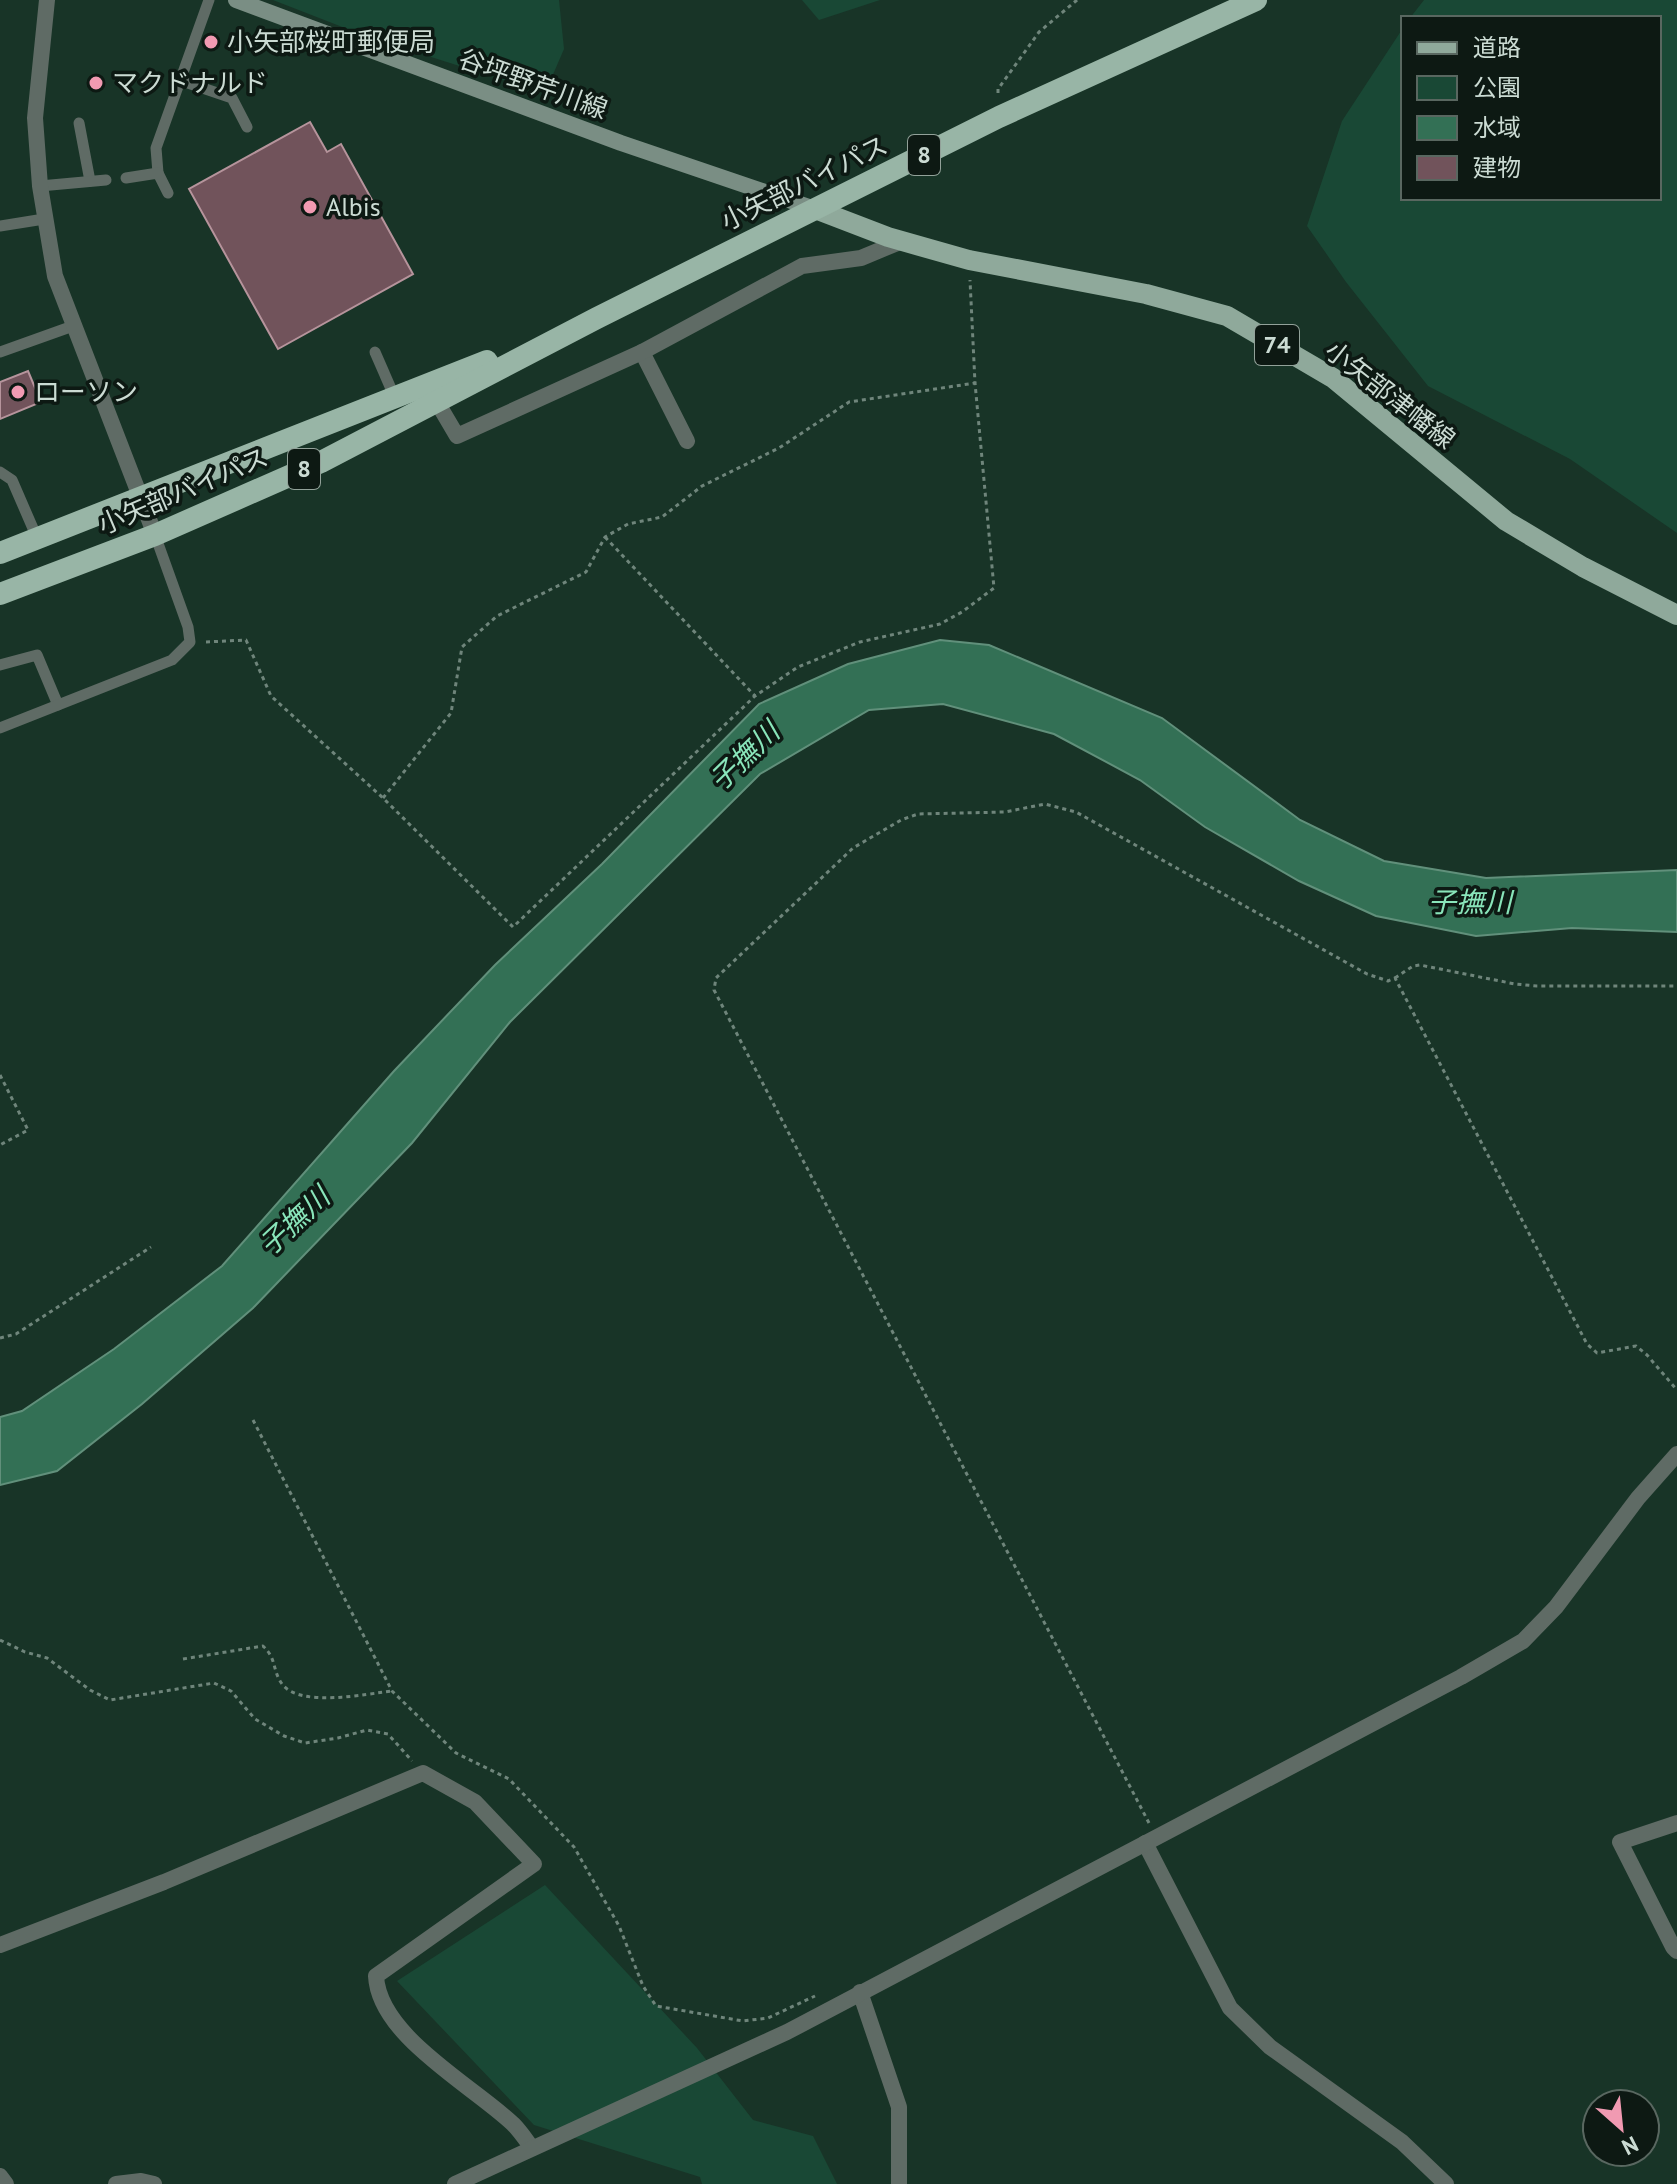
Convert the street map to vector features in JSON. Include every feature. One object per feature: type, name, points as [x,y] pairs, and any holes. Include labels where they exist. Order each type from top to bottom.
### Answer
[{"type":"highway","name":"小矢部バイパス","points":[[0,594],[155,535],[321,462],[597,318],[999,117],[1256,0]]},
{"type":"highway","name":"小矢部バイパス","points":[[0,553],[597,318]]},
{"type":"main road","name":"谷坪野芹川線","points":[[236,0],[621,143],[815,209]]},
{"type":"main road","name":"小矢部津幡線","points":[[815,209],[902,241],[969,260],[1146,294],[1227,316],[1333,378],[1506,521],[1583,567],[1677,615]]},
{"type":"street","points":[[47,0],[35,118],[44,219],[55,276],[155,535]]},
{"type":"street","points":[[437,402],[457,436],[642,352],[802,266],[861,258],[902,241]]},
{"type":"street","points":[[642,352],[687,441]]},
{"type":"street","points":[[455,2184],[787,2032],[1461,1677],[1523,1641],[1556,1607],[1638,1498],[1677,1454]]},
{"type":"street","points":[[0,1945],[164,1882],[423,1773],[475,1802],[534,1864],[376,1976],[377,1987],[398,2028],[514,2125],[532,2148]]},
{"type":"street","points":[[1677,1823],[1620,1842],[1677,1951]]},
{"type":"street","points":[[1150,1840],[1230,2008],[1270,2047],[1402,2142],[1446,2184]]},
{"type":"street","points":[[860,1992],[899,2107],[899,2184]]},
{"type":"street","points":[[0,2176],[6,2184]]},
{"type":"street","points":[[116,2184],[141,2181],[154,2184]]},
{"type":"lane","points":[[168,193],[158,173],[156,148],[209,0]]},
{"type":"lane","points":[[182,81],[232,98],[247,127]]},
{"type":"lane","points":[[79,123],[90,181]]},
{"type":"lane","points":[[126,178],[158,173]]},
{"type":"lane","points":[[40,186],[106,180]]},
{"type":"lane","points":[[0,226],[44,219]]},
{"type":"lane","points":[[0,352],[73,326]]},
{"type":"lane","points":[[375,352],[395,398]]},
{"type":"lane","points":[[0,472],[12,480],[38,540]]},
{"type":"lane","points":[[0,728],[172,660],[190,642],[188,627],[155,535]]},
{"type":"lane","points":[[0,665],[37,655],[58,705]]},
{"type":"path","points":[[999,117],[998,89],[1039,32],[1077,0]]},
{"type":"path","points":[[190,642],[246,640],[271,696],[383,798],[513,927],[755,696],[798,667],[860,642],[940,624],[994,588],[975,383],[969,260]]},
{"type":"path","points":[[383,798],[451,713],[462,647],[497,616],[586,572],[605,537],[628,524],[662,517],[702,486],[779,448],[849,402],[975,383]]},
{"type":"path","points":[[605,537],[755,696]]},
{"type":"path","points":[[1150,1840],[714,990],[716,978],[825,872],[853,848],[882,830],[918,814],[1005,812],[1045,804],[1076,812],[1367,974],[1388,981],[1420,965],[1537,986],[1677,986]]},
{"type":"path","points":[[1395,978],[1587,1344],[1597,1353],[1636,1346],[1677,1390]]},
{"type":"path","points":[[0,1075],[28,1130],[0,1145]]},
{"type":"path","points":[[0,1338],[16,1334],[151,1247]]},
{"type":"path","points":[[253,1420],[392,1691],[456,1753],[509,1779],[574,1847],[619,1926],[643,1986],[656,2006],[743,2021],[768,2018],[824,1991]]},
{"type":"path","points":[[0,1640],[47,1658],[90,1690],[110,1700],[214,1683],[231,1691],[255,1719],[284,1736],[305,1743],[367,1730],[388,1734],[423,1773]]},
{"type":"path","points":[[183,1659],[263,1646],[272,1655],[284,1687],[295,1695],[335,1697],[392,1691]]},
{"type":"green space","points":[[273,0],[559,0],[564,49],[545,93],[368,37]]},
{"type":"green space","points":[[802,0],[880,0],[819,20]]},
{"type":"green space","points":[[1424,0],[1677,0],[1677,533],[1570,459],[1428,386],[1346,282],[1307,226],[1342,121],[1401,31],[1401,200],[1661,200],[1661,16],[1412,16]]},
{"type":"green space","points":[[545,1885],[697,2048],[753,2120],[813,2136],[837,2184],[702,2184],[700,2177],[534,2125],[397,1981]]},
{"type":"water","name":"子撫川","points":[[940,640],[989,645],[1162,718],[1300,820],[1384,861],[1486,878],[1677,870],[1677,932],[1572,928],[1476,936],[1376,916],[1299,881],[1205,827],[1140,780],[1054,734],[943,704],[869,710],[760,774],[510,1022],[412,1143],[253,1308],[142,1404],[57,1471],[0,1485],[0,1417],[22,1411],[114,1349],[222,1266],[394,1071],[495,965],[602,864],[759,704],[848,664]]},
{"type":"building","points":[[310,122],[327,152],[341,144],[413,274],[278,349],[189,189]]},
{"type":"building","name":"ローソン","points":[[28,371],[41,402],[0,419],[0,382]]},
{"type":"place","name":"小矢部桜町郵便局","points":[[211,42]]},
{"type":"place","name":"マクドナルド","points":[[96,83]]},
{"type":"place","name":"Albis","points":[[310,207]]},
{"type":"place","name":"ローソン","points":[[18,392]]}]
